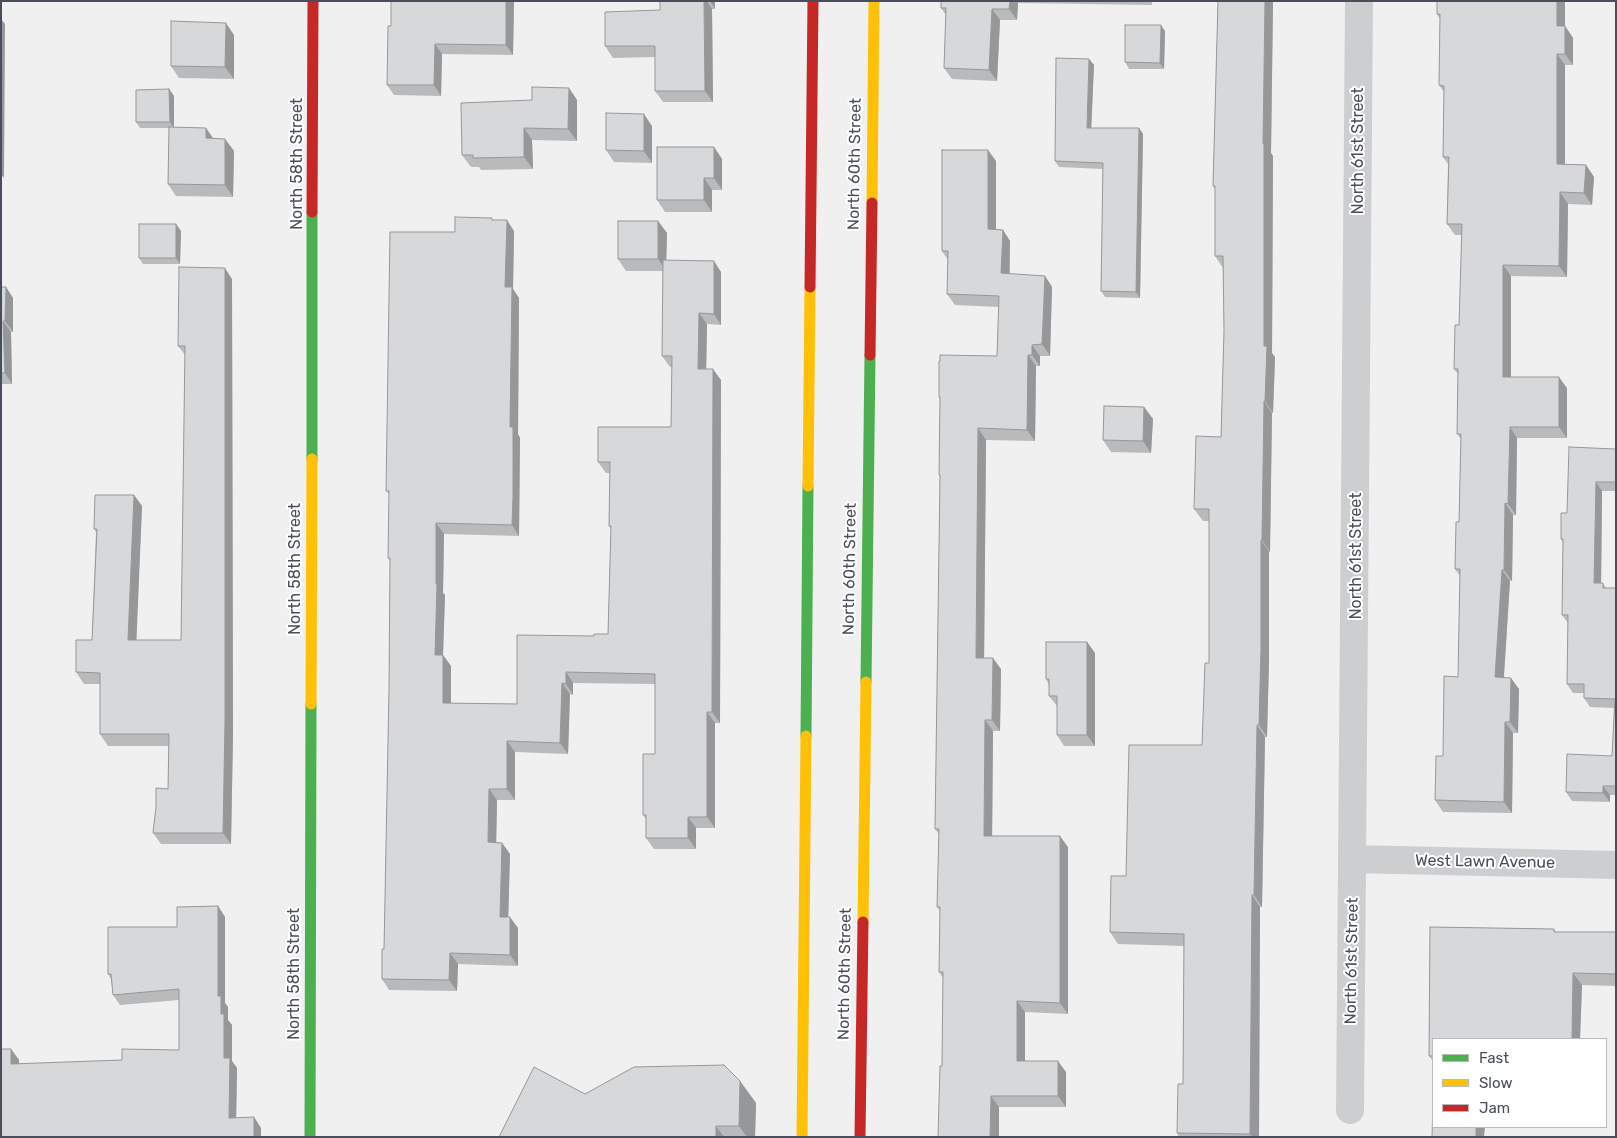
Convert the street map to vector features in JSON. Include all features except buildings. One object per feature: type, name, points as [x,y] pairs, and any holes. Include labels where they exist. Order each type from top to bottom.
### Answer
[{"type":"main road","name":"North 58th Street","points":[[310,1137],[313,1]]},
{"type":"main road","points":[[802,1137],[813,1]]},
{"type":"main road","name":"North 60th Street","points":[[860,1137],[874,1]]},
{"type":"street","name":"North 61st Street","points":[[1350,1110],[1360,1]]},
{"type":"street","name":"West Lawn Avenue","points":[[1353,859],[1616,865]]},
{"type":"traffic: fast","points":[[312,212],[312,459]]},
{"type":"traffic: fast","points":[[866,682],[870,355]]},
{"type":"traffic: fast","points":[[806,736],[808,486]]},
{"type":"traffic: fast","points":[[310,1137],[311,704]]},
{"type":"traffic: slow","points":[[872,203],[874,1]]},
{"type":"traffic: slow","points":[[808,486],[810,287]]},
{"type":"traffic: slow","points":[[311,704],[312,459]]},
{"type":"traffic: slow","points":[[863,922],[866,682]]},
{"type":"traffic: slow","points":[[802,1137],[806,736]]},
{"type":"traffic: jam","points":[[312,212],[313,1]]},
{"type":"traffic: jam","points":[[810,287],[813,1]]},
{"type":"traffic: jam","points":[[870,355],[872,203]]},
{"type":"traffic: jam","points":[[860,1137],[863,922]]}]
